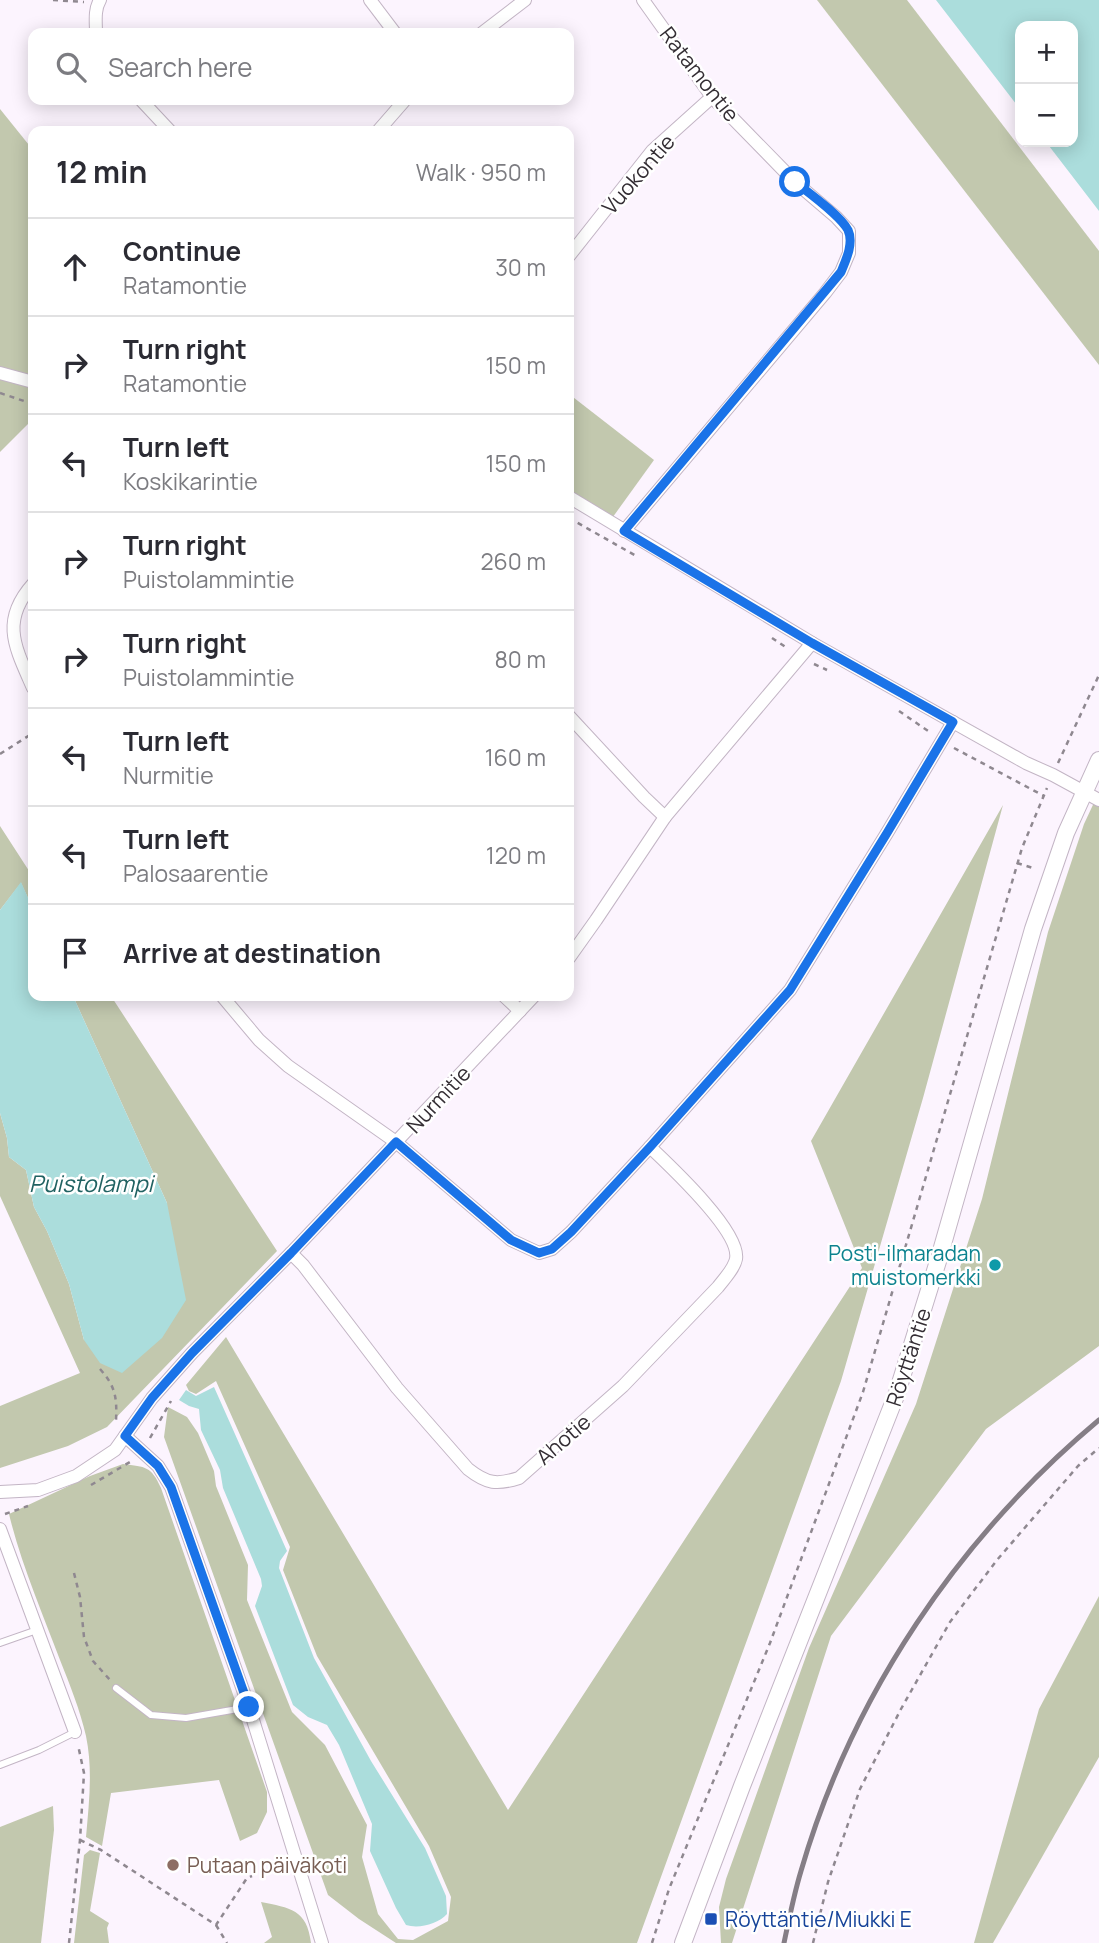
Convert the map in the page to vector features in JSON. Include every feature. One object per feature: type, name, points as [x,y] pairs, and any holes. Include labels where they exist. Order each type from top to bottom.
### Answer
[{"type":"street","points":[[370,0],[391,28]]},
{"type":"street","points":[[488,28],[524,0]]},
{"type":"street","name":"Ratamontie","points":[[624,531],[825,293],[841,272],[849,253],[849,231],[795,182],[712,97],[643,0]]},
{"type":"street","points":[[96,28],[99,2]]},
{"type":"street","name":"Vuokontie","points":[[574,250],[652,151],[712,97]]},
{"type":"street","points":[[146,105],[165,126]]},
{"type":"street","points":[[382,126],[401,105]]},
{"type":"street","points":[[0,373],[28,381]]},
{"type":"street","points":[[574,500],[812,643],[1026,763],[1099,800]]},
{"type":"street","points":[[28,589],[20,596],[11,614],[10,636],[28,677]]},
{"type":"street","points":[[574,951],[665,817],[812,643]]},
{"type":"street","points":[[574,721],[643,797],[665,817]]},
{"type":"street","points":[[226,1001],[259,1040],[288,1066],[396,1142],[511,1240],[539,1253],[552,1249],[650,1147],[790,990],[953,722]]},
{"type":"street","name":"Röyttäntie","points":[[683,1943],[897,1393],[943,1245],[1033,929],[1066,833],[1099,760]]},
{"type":"street","points":[[509,1001],[520,1011]]},
{"type":"street","name":"Nurmitie","points":[[0,1492],[38,1490],[76,1476],[115,1450],[160,1389],[192,1353],[291,1253],[529,1001]]},
{"type":"street","name":"Ahotie","points":[[291,1253],[397,1388],[468,1469],[490,1482],[504,1483],[519,1478],[624,1386],[718,1287],[736,1260],[735,1247],[721,1224],[694,1190],[650,1147]]},
{"type":"street","points":[[125,1436],[158,1466],[171,1487],[249,1707],[322,1943]]},
{"type":"street","points":[[0,1529],[75,1732]]},
{"type":"lane","points":[[0,1643],[37,1630]]},
{"type":"lane","points":[[116,1688],[150,1715],[186,1718],[249,1707]]},
{"type":"lane","points":[[0,1765],[75,1732]]},
{"type":"path","points":[[54,0],[99,2]]},
{"type":"path","points":[[0,393],[28,402]]},
{"type":"path","points":[[652,1943],[670,1889],[770,1643],[863,1392],[1017,863],[1053,775],[1099,675]]},
{"type":"path","points":[[0,754],[28,736]]},
{"type":"path","points":[[1017,863],[1036,869]]},
{"type":"path","points":[[943,1245],[977,1254]]},
{"type":"path","points":[[100,1369],[111,1381],[117,1402],[115,1450],[131,1462]]},
{"type":"path","points":[[813,1943],[828,1882],[860,1789],[950,1622],[997,1560],[1078,1466],[1099,1448]]},
{"type":"path","points":[[74,1573],[84,1637],[93,1661],[116,1688]]},
{"type":"path","points":[[69,1943],[85,1773],[75,1732]]},
{"type":"path","points":[[80,1840],[101,1850],[216,1925],[227,1943]]},
{"type":"path","points":[[216,1925],[247,1878],[252,1876]]},
{"type":"shaded area","points":[[817,0],[907,0],[1015,141],[1015,147],[1019,147],[1099,251],[1099,365]]},
{"type":"shaded area","points":[[0,109],[28,144],[28,424],[0,452]]},
{"type":"shaded area","points":[[574,398],[654,460],[610,521],[574,506]]},
{"type":"shaded area","points":[[1099,792],[1099,1346],[986,1429],[831,1636],[732,1943],[721,1943],[719,1907],[726,1879],[809,1648],[916,1404],[982,1199],[1048,932],[1084,824]]},
{"type":"shaded area","points":[[1003,805],[923,1098],[841,1381],[637,1943],[396,1943],[328,1895],[164,1437],[168,1407],[187,1417],[198,1433],[214,1471],[216,1486],[248,1565],[247,1600],[292,1712],[325,1745],[367,1825],[362,1857],[378,1914],[398,1939],[413,1940],[448,1921],[451,1897],[429,1846],[317,1656],[283,1570],[290,1547],[216,1381],[196,1394],[189,1391],[186,1385],[226,1337],[508,1810],[862,1268],[811,1141]]},
{"type":"shaded area","points":[[0,826],[28,869],[28,898],[21,883],[0,910]]},
{"type":"shaded area","points":[[75,1001],[114,1001],[277,1251],[107,1427],[68,1446],[0,1468],[0,1406],[80,1373],[0,1196],[0,1113],[9,1157],[26,1170],[34,1207],[69,1284],[84,1340],[167,1203]]},
{"type":"shaded area","points":[[123,1464],[147,1469],[161,1488],[267,1792],[267,1812],[257,1833],[240,1841],[219,1780],[111,1793],[102,1846],[86,1837],[90,1774],[86,1736],[26,1570],[9,1514],[90,1476]]},
{"type":"shaded area","points":[[1099,1596],[1099,1757],[993,1943],[974,1943],[1039,1709]]},
{"type":"shaded area","points":[[53,1806],[54,1830],[41,1943],[0,1943],[0,1827]]},
{"type":"shaded area","points":[[90,1850],[100,1853],[90,1911],[109,1923],[109,1943],[74,1943],[84,1855]]},
{"type":"shaded area","points":[[261,1902],[295,1912],[306,1923],[311,1943],[264,1943],[272,1937]]},
{"type":"water","points":[[936,0],[1099,0],[1099,211],[1050,147],[1078,147],[1078,21],[1015,21],[1015,103]]},
{"type":"water","name":"Puistolampi","points":[[21,882],[28,898],[28,1001],[75,1001],[167,1203],[186,1300],[162,1338],[122,1373],[100,1363],[84,1340],[69,1284],[34,1207],[26,1170],[9,1157],[0,1113],[0,910]]},
{"type":"water","points":[[214,1387],[287,1551],[279,1568],[314,1658],[371,1761],[425,1848],[446,1896],[447,1914],[433,1923],[422,1926],[406,1925],[370,1851],[372,1824],[339,1745],[327,1725],[308,1717],[293,1705],[255,1606],[262,1586],[261,1579],[223,1488],[220,1470],[201,1430],[199,1409],[179,1400],[186,1390],[196,1396]]},
{"type":"railway","points":[[784,1943],[798,1880],[823,1806],[849,1743],[881,1682],[917,1623],[957,1568],[1001,1515],[1048,1466],[1099,1420]]},
{"type":"place","name":"Posti-ilmaradan muistomerkki","points":[[995,1265]]},
{"type":"place","name":"Putaan päiväkoti","points":[[173,1865]]},
{"type":"place","name":"Röyttäntie/Miukki E","points":[[711,1919]]},
{"type":"route","points":[[249,1707],[171,1487],[158,1466],[125,1436],[152,1398],[396,1142],[511,1240],[539,1253],[552,1249],[650,1147],[790,990],[953,722],[812,643],[624,531],[841,272],[849,253],[849,231],[795,182]]}]
